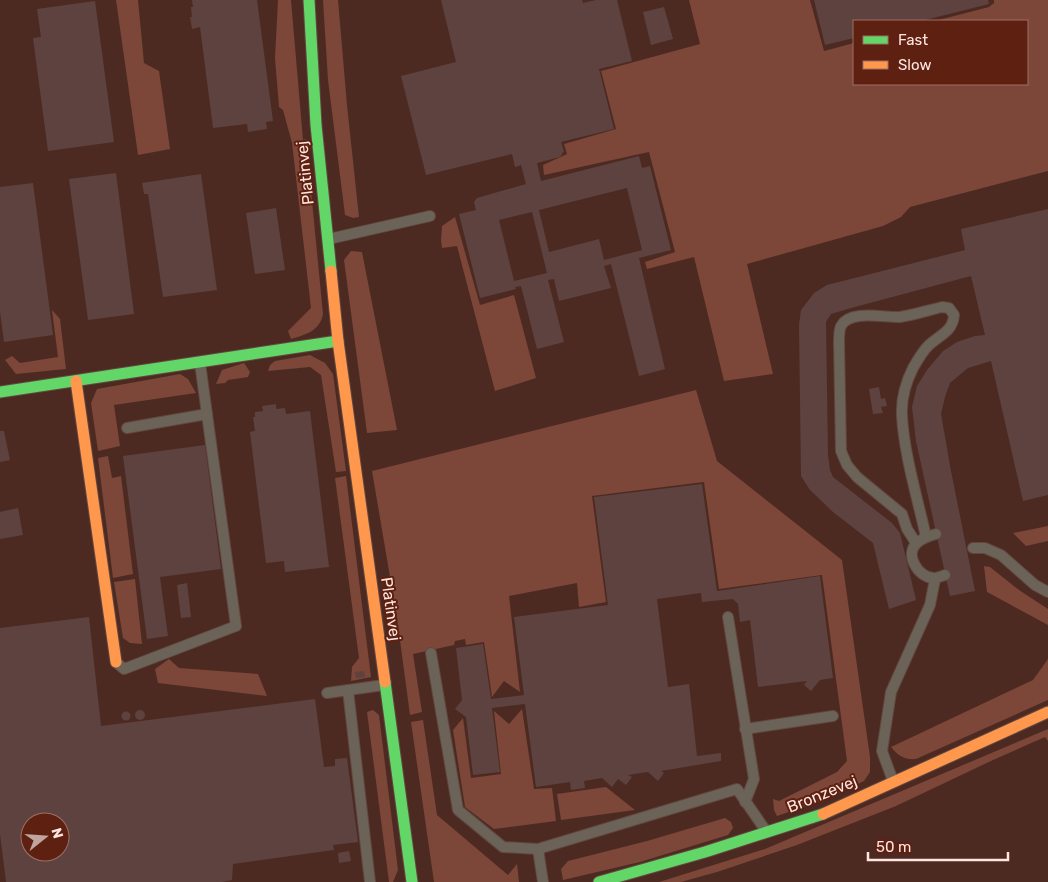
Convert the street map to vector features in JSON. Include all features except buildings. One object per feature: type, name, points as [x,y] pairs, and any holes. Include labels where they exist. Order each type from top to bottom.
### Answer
[{"type":"street","name":"Platinvej","points":[[309,0],[316,125],[338,341],[412,882]]},
{"type":"street","points":[[0,392],[338,341]]},
{"type":"street","points":[[76,381],[116,662]]},
{"type":"street","name":"Bronzevej","points":[[599,882],[705,852],[823,814],[1048,712]]},
{"type":"lane","points":[[328,239],[430,216]]},
{"type":"lane","points":[[916,543],[907,529],[902,514],[857,477],[847,465],[841,451],[839,342],[841,326],[848,319],[868,316],[899,317],[942,306],[949,308],[954,315],[954,322],[946,334],[928,346],[913,368],[904,394],[902,415],[905,443],[931,536],[916,543],[912,552],[916,568],[924,576],[934,578],[945,575]]},
{"type":"lane","points":[[116,662],[124,669],[236,626],[200,362]]},
{"type":"lane","points":[[127,428],[207,414]]},
{"type":"lane","points":[[973,548],[985,548],[1001,555],[1035,585],[1048,592]]},
{"type":"lane","points":[[894,782],[882,751],[891,692],[930,605],[934,578]]},
{"type":"lane","points":[[728,617],[754,779],[745,802]]},
{"type":"lane","points":[[431,654],[458,810],[503,847],[538,849],[736,789],[767,832]]},
{"type":"lane","points":[[327,693],[385,685]]},
{"type":"lane","points":[[348,690],[370,882]]},
{"type":"lane","points":[[745,729],[833,716]]},
{"type":"lane","points":[[538,849],[543,882]]},
{"type":"shaded area","points":[[116,0],[138,0],[144,63],[159,71],[170,149],[138,155]]},
{"type":"shaded area","points":[[278,0],[291,0],[303,140],[306,139],[323,314],[319,325],[306,334],[291,339],[288,331],[311,308],[292,143],[283,110],[279,107],[275,58]]},
{"type":"shaded area","points":[[323,0],[338,0],[359,217],[353,218],[345,215],[328,80]]},
{"type":"shaded area","points":[[689,0],[810,0],[824,51],[853,43],[853,85],[1028,85],[1028,20],[939,20],[989,7],[994,3],[994,0],[1048,0],[1048,171],[910,207],[901,217],[883,226],[747,264],[773,374],[724,381],[694,257],[647,269],[645,262],[675,252],[649,152],[544,175],[543,165],[567,154],[564,144],[616,129],[601,71],[700,44]]},
{"type":"shaded area","points":[[455,217],[480,305],[514,295],[536,378],[495,391],[457,246],[442,248],[442,226]]},
{"type":"shaded area","points":[[351,251],[362,252],[397,430],[367,433],[344,260]]},
{"type":"shaded area","points":[[52,310],[60,319],[66,369],[16,374],[5,360],[12,356],[20,363],[58,357]]},
{"type":"shaded area","points":[[310,355],[325,363],[333,374],[346,471],[336,472],[321,375],[310,367],[268,371],[270,365],[275,361]]},
{"type":"shaded area","points":[[244,363],[250,372],[248,377],[216,384],[222,370]]},
{"type":"shaded area","points":[[180,374],[188,379],[196,393],[114,405],[120,446],[98,451],[91,403],[97,389]]},
{"type":"shaded area","points":[[696,390],[717,461],[842,560],[870,757],[870,772],[864,781],[827,799],[777,816],[774,810],[773,799],[779,801],[837,772],[847,761],[822,575],[719,589],[704,482],[592,496],[606,602],[579,607],[577,583],[509,596],[520,692],[504,681],[492,697],[484,642],[466,645],[465,639],[455,641],[454,645],[413,654],[422,712],[410,715],[397,618],[372,471]]},
{"type":"shaded area","points":[[108,456],[112,478],[121,476],[133,574],[113,578],[98,458]]},
{"type":"shaded area","points":[[346,476],[371,677],[351,681],[352,667],[359,658],[335,478]]},
{"type":"shaded area","points":[[1048,526],[1048,541],[1026,546],[1013,533]]},
{"type":"shaded area","points":[[984,566],[990,567],[1019,590],[1048,609],[1048,625],[987,592]]},
{"type":"shaded area","points":[[135,579],[142,644],[130,643],[123,638],[114,582]]},
{"type":"shaded area","points":[[169,659],[179,668],[258,674],[267,696],[158,683],[155,669]]},
{"type":"shaded area","points":[[1048,659],[1048,700],[916,759],[902,757],[891,747],[1033,680]]},
{"type":"shaded area","points":[[522,709],[534,789],[552,788],[556,821],[494,829],[465,807],[453,730],[463,718],[471,778],[501,774],[494,711],[509,724]]},
{"type":"shaded area","points":[[373,710],[379,715],[398,870],[393,882],[389,882],[367,712]]},
{"type":"shaded area","points":[[423,720],[437,815],[508,875],[517,864],[519,882],[434,882],[411,722]]},
{"type":"shaded area","points":[[1048,729],[1048,741],[1045,737],[896,806],[797,845],[681,882],[659,882],[765,849]]},
{"type":"shaded area","points":[[606,787],[635,810],[561,820],[557,794]]},
{"type":"shaded area","points":[[725,818],[731,822],[733,828],[728,835],[640,862],[563,880],[561,869],[568,861],[647,841]]},
{"type":"traffic: fast","points":[[309,0],[316,125],[331,271]]},
{"type":"traffic: fast","points":[[0,392],[338,341]]},
{"type":"traffic: fast","points":[[385,682],[412,882]]},
{"type":"traffic: fast","points":[[599,882],[705,852],[823,814]]},
{"type":"traffic: slow","points":[[331,271],[338,341],[385,682]]},
{"type":"traffic: slow","points":[[76,381],[116,662]]},
{"type":"traffic: slow","points":[[823,814],[1048,712]]}]
